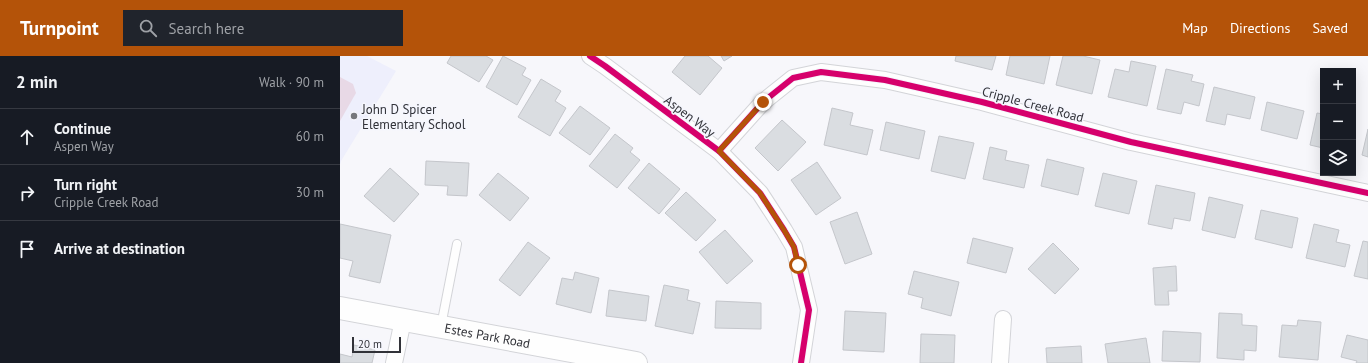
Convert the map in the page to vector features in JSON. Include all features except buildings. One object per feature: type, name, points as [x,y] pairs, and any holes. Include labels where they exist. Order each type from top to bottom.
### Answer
[{"type":"street","name":"Aspen Way","points":[[590,56],[719,151],[760,193],[794,247],[809,310],[801,363]]},
{"type":"street","name":"Cripple Creek Road","points":[[719,151],[763,102],[793,78],[821,72],[885,80],[982,102],[1132,142],[1368,193]]},
{"type":"street","name":"Estes Park Road","points":[[340,308],[636,363]]},
{"type":"street","points":[[1000,363],[1003,319]]},
{"type":"street","points":[[394,363],[404,320]]},
{"type":"lane","points":[[441,327],[457,244]]},
{"type":"shaded area","name":"John D Spicer Elementary School","points":[[340,56],[367,56],[396,71],[340,165]]},
{"type":"shaded area","points":[[340,77],[353,84],[356,93],[340,121]]},
{"type":"cycle path","points":[[590,56],[719,151],[760,193],[794,247],[809,310],[801,363]]},
{"type":"cycle path","points":[[719,151],[763,102],[793,78],[821,72],[885,80],[982,102],[1131,142],[1368,193]]},
{"type":"place","name":"John D Spicer Elementary School","points":[[354,116]]},
{"type":"route","points":[[763,102],[719,151],[760,193],[794,247],[798,265]]}]
